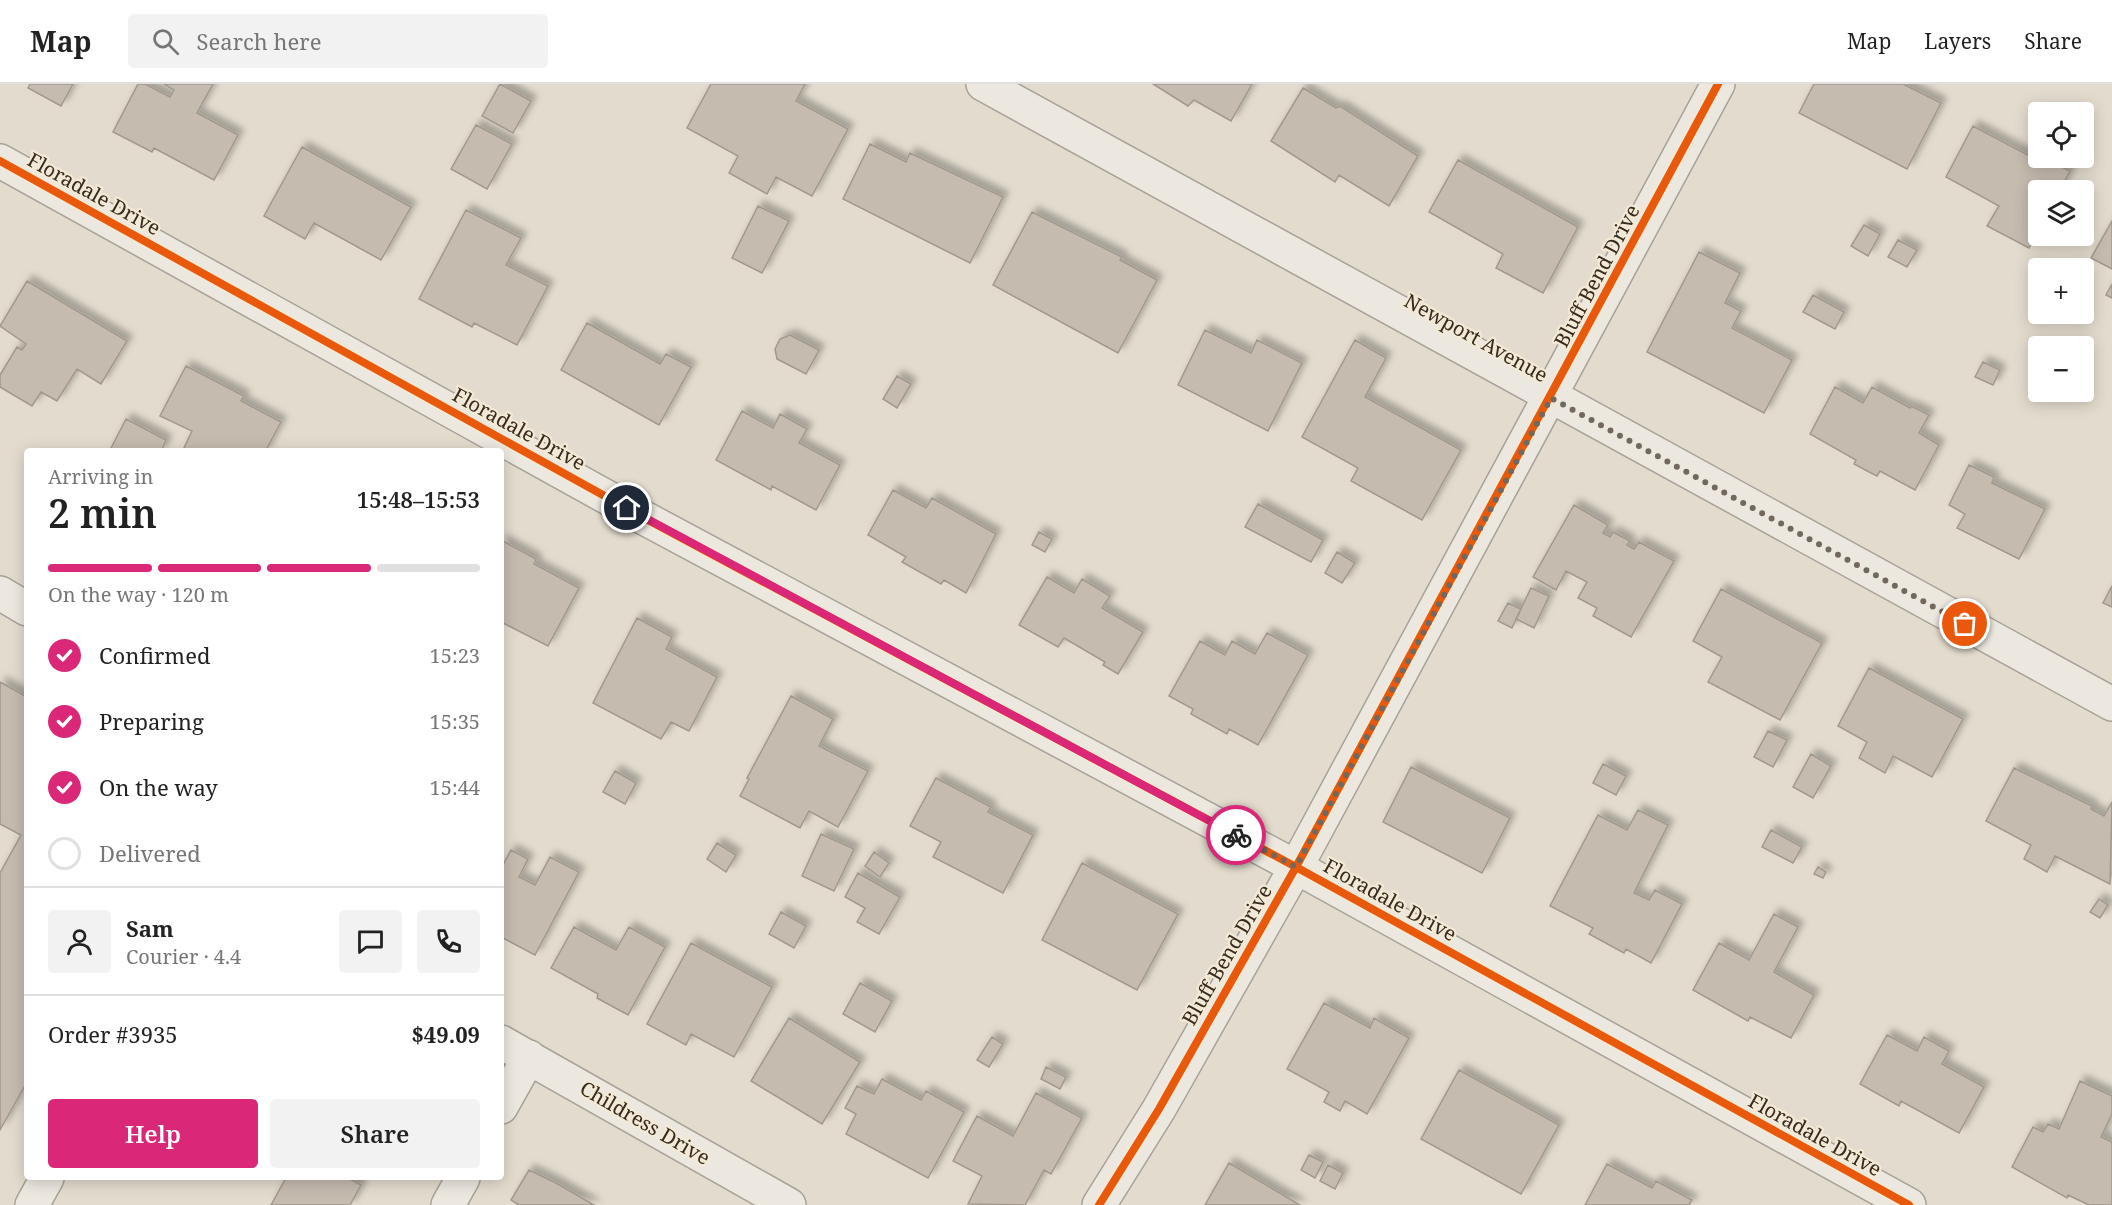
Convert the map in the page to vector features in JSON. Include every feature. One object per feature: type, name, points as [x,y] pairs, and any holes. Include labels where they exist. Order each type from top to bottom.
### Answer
[{"type":"street","name":"Newport Avenue","points":[[983,84],[1551,398],[2112,704]]},
{"type":"street","name":"Bluff Bend Drive","points":[[1099,1205],[1158,1109],[1296,867],[1551,398],[1718,84]]},
{"type":"street","name":"Floradale Drive","points":[[0,161],[648,520],[1296,867],[1909,1205]]},
{"type":"street","points":[[0,593],[24,607]]},
{"type":"street","points":[[504,1095],[515,1049]]},
{"type":"street","name":"Childress Drive","points":[[515,1049],[789,1205]]},
{"type":"street","points":[[32,1205],[46,1180]]},
{"type":"street","points":[[448,1205],[462,1180]]},
{"type":"building","points":[[30,84],[73,84],[61,106],[28,88]]},
{"type":"building","points":[[138,84],[145,84],[170,97],[174,90],[164,84],[213,84],[197,113],[238,135],[214,180],[154,148],[152,152],[113,132]]},
{"type":"building","points":[[500,84],[531,101],[513,133],[482,116]]},
{"type":"building","points":[[711,84],[805,84],[796,101],[848,129],[812,196],[776,177],[767,194],[729,173],[738,156],[687,128]]},
{"type":"building","points":[[1153,84],[1252,84],[1231,121],[1194,100],[1188,106]]},
{"type":"building","points":[[1814,84],[1903,84],[1941,103],[1907,169],[1799,113]]},
{"type":"building","points":[[1303,88],[1336,108],[1340,106],[1418,156],[1389,206],[1339,175],[1335,182],[1271,141]]},
{"type":"building","points":[[476,125],[512,144],[487,189],[451,169]]},
{"type":"building","points":[[1973,126],[2028,155],[2028,168],[2064,168],[2070,171],[2065,180],[2028,180],[2029,248],[1987,226],[1999,206],[1946,177]]},
{"type":"building","points":[[870,144],[906,162],[910,153],[1003,197],[970,263],[843,199]]},
{"type":"building","points":[[302,147],[411,207],[381,260],[314,223],[305,239],[264,216]]},
{"type":"building","points":[[1458,160],[1578,227],[1543,293],[1496,268],[1503,254],[1429,212]]},
{"type":"building","points":[[758,206],[789,221],[762,273],[732,258]]},
{"type":"building","points":[[466,210],[521,238],[506,265],[548,286],[517,345],[474,323],[472,327],[419,299]]},
{"type":"building","points":[[1032,212],[1122,257],[1120,260],[1157,280],[1118,353],[993,285]]},
{"type":"building","points":[[2112,221],[2112,269],[2091,258]]},
{"type":"building","points":[[1864,225],[1880,234],[1868,256],[1851,246]]},
{"type":"building","points":[[1898,240],[1917,250],[1907,267],[1888,257]]},
{"type":"building","points":[[1699,252],[1740,273],[1725,303],[1741,311],[1732,328],[1792,360],[1764,413],[1647,352]]},
{"type":"building","points":[[27,281],[127,341],[101,384],[77,369],[57,401],[41,392],[32,406],[0,387],[0,375],[17,347],[22,350],[26,344],[0,326]]},
{"type":"building","points":[[2112,284],[2112,298],[2106,295]]},
{"type":"building","points":[[1813,295],[1844,312],[1835,329],[1803,312]]},
{"type":"building","points":[[587,323],[660,364],[666,354],[691,367],[659,425],[561,370]]},
{"type":"building","points":[[1205,330],[1251,353],[1257,340],[1302,363],[1268,431],[1178,385]]},
{"type":"building","points":[[790,335],[819,350],[806,374],[777,359],[775,349],[780,339]]},
{"type":"building","points":[[1355,340],[1386,358],[1365,397],[1461,450],[1422,520],[1351,481],[1358,468],[1302,437]]},
{"type":"building","points":[[1983,362],[2000,370],[1993,385],[1975,377]]},
{"type":"building","points":[[186,366],[244,396],[241,401],[281,422],[267,448],[184,448],[192,431],[160,416]]},
{"type":"building","points":[[897,376],[911,384],[897,408],[883,399]]},
{"type":"building","points":[[1835,387],[1863,403],[1872,387],[1910,408],[1911,406],[1929,415],[1919,433],[1939,445],[1915,490],[1880,471],[1877,476],[1854,464],[1856,460],[1810,434]]},
{"type":"building","points":[[742,411],[773,428],[780,414],[807,429],[799,443],[840,465],[816,510],[772,486],[771,490],[716,460]]},
{"type":"building","points":[[126,419],[166,440],[163,448],[111,448]]},
{"type":"building","points":[[1969,465],[1994,477],[1992,483],[2045,509],[2019,559],[1957,528],[1965,514],[1949,505]]},
{"type":"building","points":[[893,490],[926,508],[932,498],[996,534],[966,593],[944,580],[941,584],[902,562],[906,557],[868,535]]},
{"type":"building","points":[[1258,504],[1323,540],[1311,562],[1245,527]]},
{"type":"building","points":[[1574,505],[1608,525],[1603,533],[1610,537],[1613,532],[1630,541],[1627,545],[1634,549],[1639,542],[1674,561],[1631,637],[1593,616],[1597,608],[1578,598],[1587,582],[1566,571],[1556,590],[1533,577]]},
{"type":"building","points":[[1039,532],[1052,539],[1045,552],[1032,545]]},
{"type":"building","points":[[504,542],[536,559],[534,564],[579,588],[548,646],[504,624]]},
{"type":"building","points":[[1337,552],[1355,563],[1342,583],[1325,573]]},
{"type":"building","points":[[1047,577],[1074,593],[1082,579],[1110,596],[1102,608],[1143,632],[1118,674],[1103,665],[1105,662],[1064,638],[1058,647],[1019,625]]},
{"type":"building","points":[[2112,586],[2112,607],[2103,603]]},
{"type":"building","points":[[1531,588],[1549,596],[1534,628],[1516,619]]},
{"type":"building","points":[[1721,589],[1822,643],[1780,720],[1708,682],[1722,657],[1693,641]]},
{"type":"building","points":[[1508,603],[1521,609],[1512,628],[1498,621]]},
{"type":"building","points":[[637,618],[672,637],[666,649],[717,677],[689,731],[671,722],[661,739],[593,703]]},
{"type":"building","points":[[1267,633],[1308,655],[1258,745],[1229,729],[1227,734],[1191,714],[1193,709],[1169,696],[1200,641],[1225,655],[1232,641],[1255,654]]},
{"type":"building","points":[[1869,668],[1963,719],[1932,777],[1893,756],[1885,773],[1859,758],[1867,742],[1838,726]]},
{"type":"building","points":[[0,682],[24,695],[24,1087],[0,1130],[0,873],[21,835],[0,824]]},
{"type":"building","points":[[791,696],[833,719],[819,746],[868,771],[838,827],[809,811],[800,828],[740,796],[749,779],[747,778]]},
{"type":"building","points":[[1768,731],[1787,740],[1773,767],[1754,757]]},
{"type":"building","points":[[1811,754],[1831,766],[1813,798],[1793,787]]},
{"type":"building","points":[[1603,764],[1626,776],[1616,795],[1593,783]]},
{"type":"building","points":[[1411,767],[1510,818],[1482,873],[1383,822]]},
{"type":"building","points":[[2014,768],[2092,806],[2091,809],[2104,816],[2112,802],[2110,884],[2055,856],[2047,872],[2024,859],[2031,845],[1986,821]]},
{"type":"building","points":[[615,771],[636,783],[625,804],[603,792]]},
{"type":"building","points":[[936,778],[991,807],[988,812],[1033,835],[1003,893],[933,857],[941,842],[910,826]]},
{"type":"building","points":[[1638,810],[1668,825],[1634,893],[1649,900],[1655,890],[1682,904],[1651,963],[1626,949],[1624,953],[1589,934],[1593,928],[1550,906],[1598,815],[1627,830]]},
{"type":"building","points":[[1771,830],[1802,847],[1793,863],[1762,847]]},
{"type":"building","points":[[821,834],[854,849],[834,891],[802,876]]},
{"type":"building","points":[[717,843],[736,855],[726,872],[707,859]]},
{"type":"building","points":[[511,850],[528,859],[519,877],[535,885],[550,857],[579,872],[535,955],[504,939],[504,863]]},
{"type":"building","points":[[874,852],[889,863],[880,877],[865,866]]},
{"type":"building","points":[[1082,863],[1178,914],[1137,990],[1042,940]]},
{"type":"building","points":[[1818,867],[1826,872],[1823,878],[1814,874]]},
{"type":"building","points":[[858,873],[900,897],[879,934],[857,922],[865,908],[845,897]]},
{"type":"building","points":[[2099,899],[2108,905],[2100,918],[2090,912]]},
{"type":"building","points":[[781,912],[806,926],[794,948],[769,934]]},
{"type":"building","points":[[1774,914],[1798,927],[1774,972],[1814,995],[1791,1038],[1750,1017],[1748,1021],[1693,990],[1719,943],[1749,960]]},
{"type":"building","points":[[574,927],[616,950],[629,927],[665,947],[628,1015],[597,998],[598,994],[551,968]]},
{"type":"building","points":[[691,943],[772,987],[734,1057],[691,1034],[686,1045],[647,1024]]},
{"type":"building","points":[[860,983],[892,1001],[875,1032],[843,1014]]},
{"type":"building","points":[[1324,1003],[1370,1028],[1374,1018],[1409,1038],[1367,1114],[1345,1101],[1340,1111],[1324,1102],[1329,1092],[1287,1069]]},
{"type":"building","points":[[789,1018],[860,1062],[822,1124],[751,1081]]},
{"type":"building","points":[[1887,1035],[1917,1051],[1924,1037],[1949,1051],[1942,1064],[1984,1087],[1959,1133],[1901,1101],[1899,1106],[1860,1084]]},
{"type":"building","points":[[992,1037],[1003,1044],[989,1067],[977,1060]]},
{"type":"building","points":[[1046,1067],[1066,1077],[1060,1089],[1041,1079]]},
{"type":"building","points":[[1459,1070],[1559,1125],[1521,1194],[1421,1139]]},
{"type":"building","points":[[882,1079],[921,1100],[926,1091],[964,1112],[928,1178],[846,1134],[856,1114],[845,1108],[857,1086],[874,1094]]},
{"type":"building","points":[[2080,1081],[2112,1096],[2112,1114],[2101,1137],[2112,1142],[2112,1205],[2089,1205],[2068,1195],[2067,1198],[2012,1167],[2033,1127],[2043,1132],[2048,1124],[2059,1129]]},
{"type":"building","points":[[1036,1093],[1082,1118],[1051,1174],[1044,1170],[1025,1205],[968,1204],[982,1176],[953,1161],[977,1116],[1013,1136]]},
{"type":"building","points":[[1309,1155],[1323,1162],[1315,1178],[1301,1170]]},
{"type":"building","points":[[1229,1163],[1300,1205],[1205,1205]]},
{"type":"building","points":[[1607,1164],[1652,1188],[1656,1181],[1692,1200],[1689,1205],[1585,1205]]},
{"type":"building","points":[[1328,1165],[1343,1173],[1335,1189],[1320,1181]]},
{"type":"building","points":[[529,1170],[594,1205],[519,1205],[511,1200]]},
{"type":"building","points":[[285,1180],[352,1180],[361,1185],[350,1205],[271,1205]]},
{"type":"cycle path","points":[[1099,1205],[1159,1109],[1296,867],[1718,84]]},
{"type":"cycle path","points":[[0,161],[648,520],[1296,867],[1909,1205]]},
{"type":"way so far","points":[[1236,835],[1296,867],[1551,398],[1965,624]]},
{"type":"route","points":[[627,508],[1236,835]]}]
